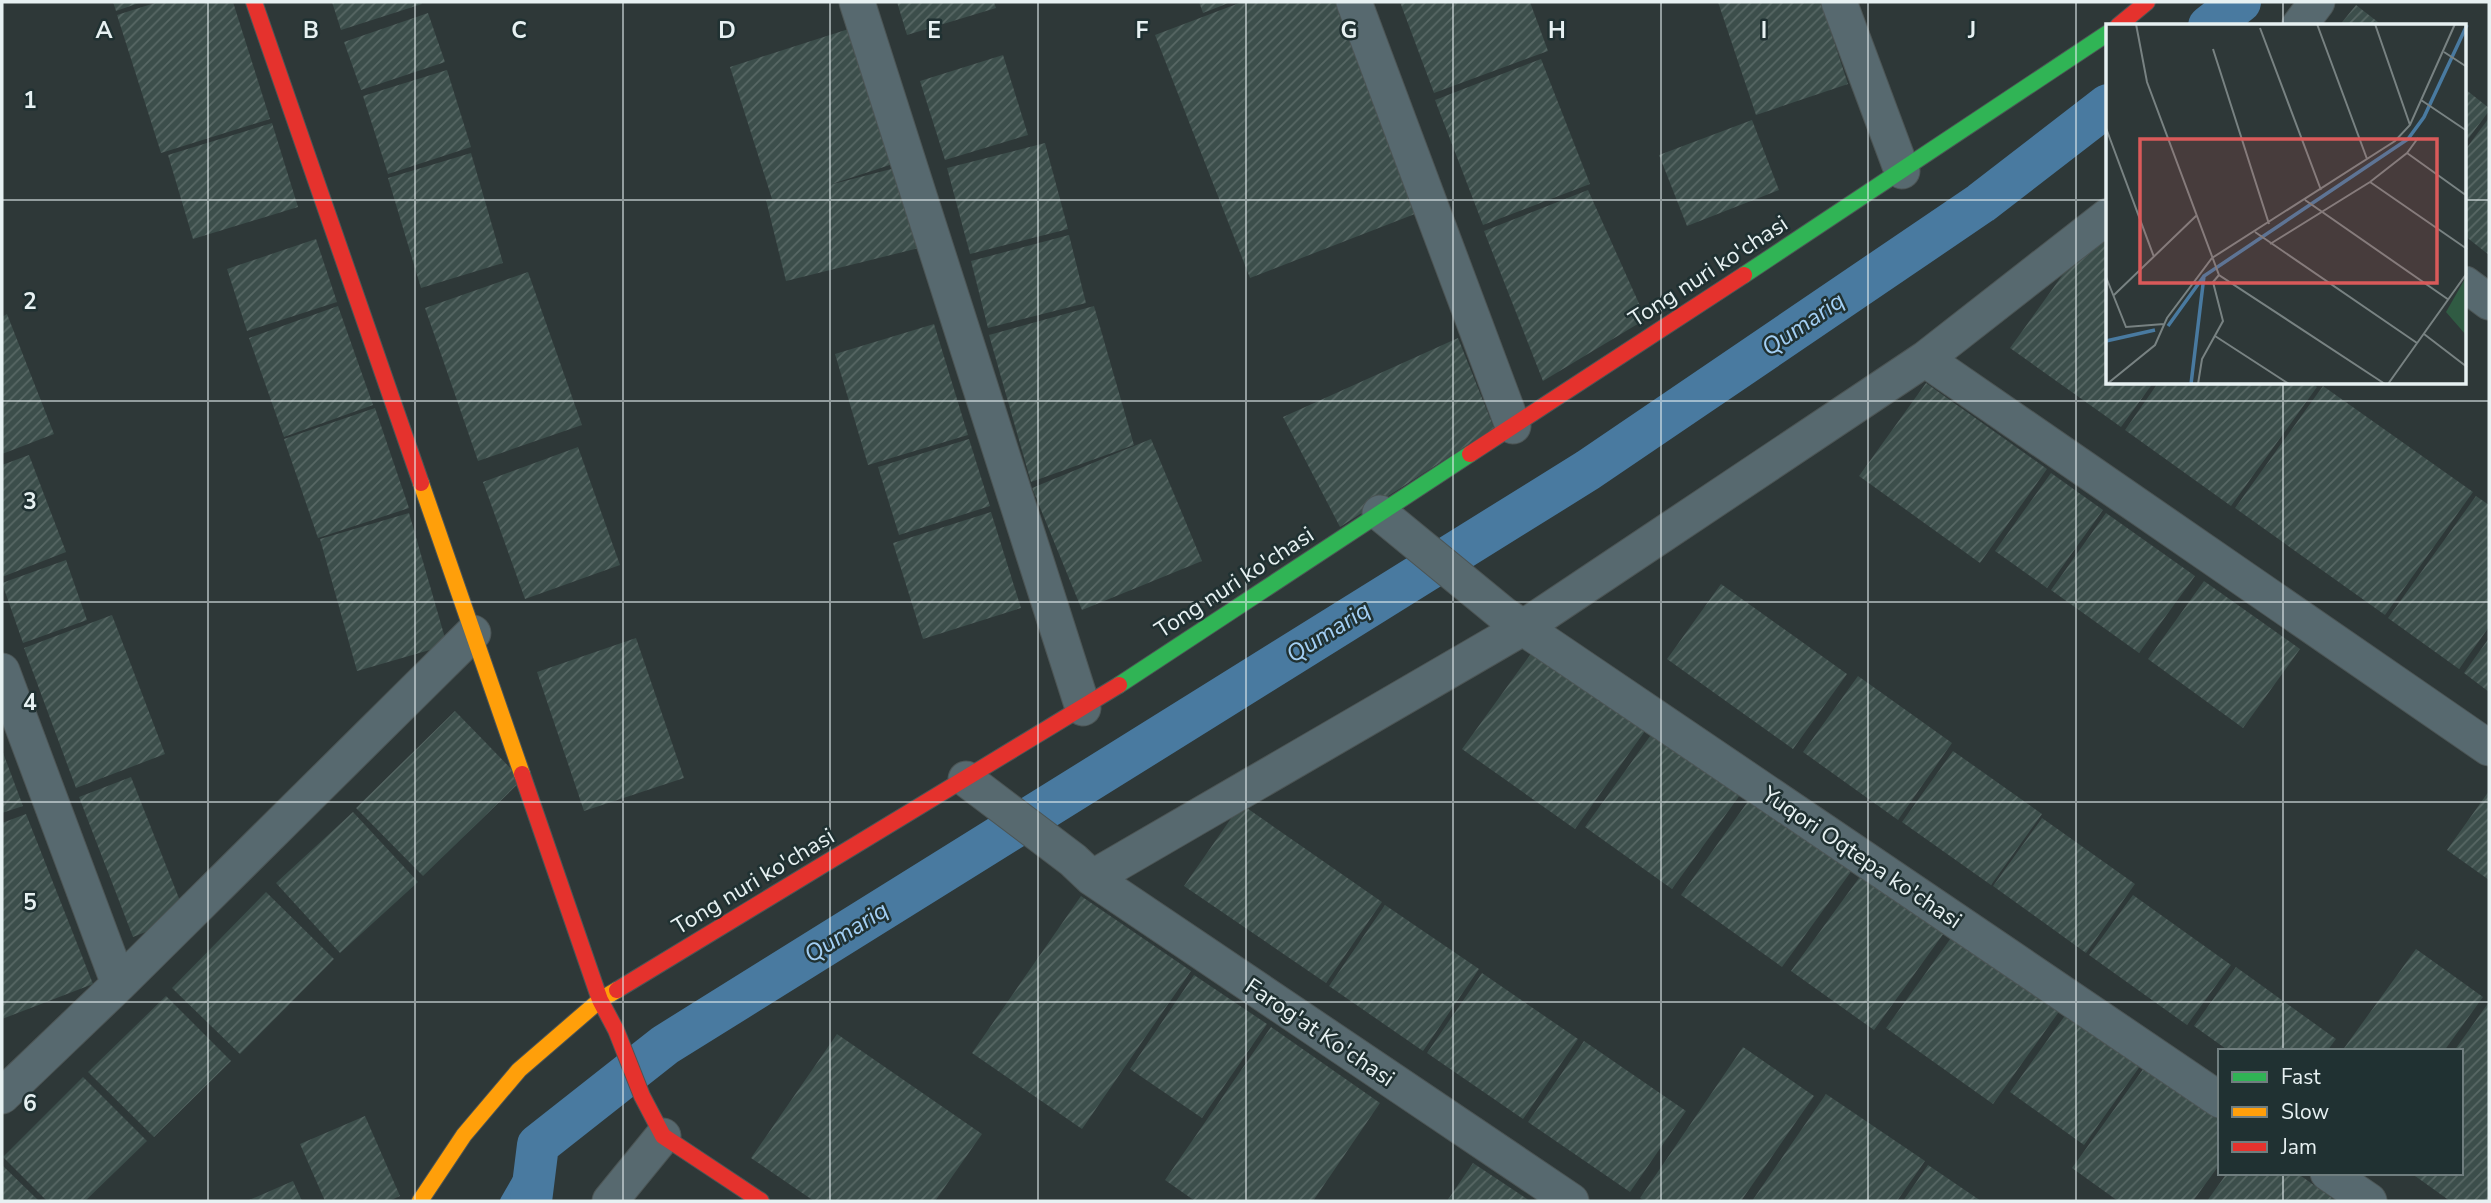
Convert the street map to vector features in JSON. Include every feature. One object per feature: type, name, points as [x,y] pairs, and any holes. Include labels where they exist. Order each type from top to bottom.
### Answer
[{"type":"street","points":[[254,2],[600,1000],[616,1030],[642,1096],[663,1136],[761,1201]]},
{"type":"street","points":[[857,2],[1083,708]]},
{"type":"street","points":[[1354,2],[1513,426]]},
{"type":"street","points":[[1839,2],[1902,171]]},
{"type":"street","points":[[2121,24],[2147,2]]},
{"type":"street","points":[[2300,24],[2317,2]]},
{"type":"street","name":"Tong nuri ko'chasi","points":[[420,1201],[464,1135],[519,1070],[600,1000],[1083,708],[2106,34]]},
{"type":"street","points":[[1082,869],[1514,620],[1925,359],[2106,218]]},
{"type":"street","points":[[2466,285],[2489,302]]},
{"type":"street","points":[[1925,359],[2489,748]]},
{"type":"street","name":"Yuqori Oqtepa ko'chasi","points":[[1380,513],[1514,620],[2218,1099]]},
{"type":"street","points":[[2,1096],[119,984],[473,633]]},
{"type":"street","points":[[2,671],[119,984]]},
{"type":"street","name":"Farog'at Ko'chasi","points":[[967,779],[1082,869],[1571,1201]]},
{"type":"street","points":[[610,1201],[663,1136]]},
{"type":"street","points":[[2331,1175],[2369,1201]]},
{"type":"building","points":[[113,2],[142,2],[116,11]]},
{"type":"building","points":[[158,2],[233,2],[270,119],[161,153],[117,15]]},
{"type":"building","points":[[332,2],[421,2],[422,4],[341,30]]},
{"type":"building","points":[[897,2],[994,2],[996,8],[907,35]]},
{"type":"building","points":[[1199,2],[1231,2],[1203,13]]},
{"type":"building","points":[[1242,2],[1337,2],[1420,212],[1250,278],[1155,35]]},
{"type":"building","points":[[1400,2],[1530,2],[1548,51],[1434,93]]},
{"type":"building","points":[[1718,2],[1821,2],[1848,84],[1756,115]]},
{"type":"building","points":[[2356,5],[2380,24],[2341,24]]},
{"type":"building","points":[[428,13],[445,62],[361,90],[344,42]]},
{"type":"building","points":[[858,26],[902,161],[829,185],[903,166],[923,247],[786,281],[766,200],[772,199],[730,67]]},
{"type":"building","points":[[1003,55],[1028,135],[945,160],[920,81]]},
{"type":"building","points":[[1541,59],[1590,184],[1483,225],[1435,100]]},
{"type":"building","points":[[447,70],[471,147],[388,174],[363,96]]},
{"type":"building","points":[[2466,90],[2489,108],[2466,142]]},
{"type":"building","points":[[2489,118],[2489,255],[2466,237],[2466,149]]},
{"type":"building","points":[[1752,120],[1779,190],[1687,226],[1659,155]]},
{"type":"building","points":[[272,123],[298,207],[193,239],[168,155]]},
{"type":"building","points":[[1045,143],[1068,229],[970,254],[947,168]]},
{"type":"building","points":[[471,153],[503,263],[421,288],[388,178]]},
{"type":"building","points":[[1588,190],[1646,319],[1543,381],[1484,231]]},
{"type":"building","points":[[2092,234],[2106,244],[2106,385],[2152,385],[2121,427],[2010,348]]},
{"type":"building","points":[[1069,235],[1086,303],[988,328],[971,261]]},
{"type":"building","points":[[316,239],[337,302],[247,331],[227,269]]},
{"type":"building","points":[[528,272],[582,425],[478,461],[425,308]]},
{"type":"building","points":[[338,306],[373,405],[284,437],[249,338]]},
{"type":"building","points":[[1094,306],[1134,445],[1031,482],[989,335]]},
{"type":"building","points":[[7,314],[54,434],[2,454],[2,317]]},
{"type":"building","points":[[934,324],[968,435],[868,465],[835,354]]},
{"type":"building","points":[[1458,338],[1494,428],[1340,527],[1283,417]]},
{"type":"building","points":[[1926,383],[2047,469],[1980,563],[1859,476]]},
{"type":"building","points":[[2157,385],[2317,387],[2231,506],[2125,430]]},
{"type":"building","points":[[2323,386],[2473,492],[2385,615],[2235,508]]},
{"type":"building","points":[[375,408],[409,508],[318,538],[284,439]]},
{"type":"building","points":[[969,439],[990,506],[899,535],[878,467]]},
{"type":"building","points":[[1151,439],[1202,561],[1082,610],[1032,488]]},
{"type":"building","points":[[578,447],[620,565],[525,599],[483,482]]},
{"type":"building","points":[[29,455],[66,552],[2,577],[2,465]]},
{"type":"building","points":[[2051,473],[2103,510],[2047,588],[1995,551]]},
{"type":"building","points":[[2476,496],[2489,505],[2489,627],[2459,669],[2388,618]]},
{"type":"building","points":[[991,512],[1021,608],[923,639],[893,543]]},
{"type":"building","points":[[409,513],[447,645],[357,671],[320,539]]},
{"type":"building","points":[[2106,513],[2195,576],[2139,653],[2051,590]]},
{"type":"building","points":[[66,560],[87,620],[23,643],[2,583]]},
{"type":"building","points":[[2204,581],[2300,649],[2243,728],[2148,659]]},
{"type":"building","points":[[1721,584],[1847,674],[1793,749],[1667,659]]},
{"type":"building","points":[[112,615],[165,754],[76,788],[24,648]]},
{"type":"building","points":[[636,638],[684,778],[584,811],[537,672]]},
{"type":"building","points":[[2489,638],[2489,692],[2464,673]]},
{"type":"building","points":[[1538,644],[1650,724],[1575,829],[1462,749]]},
{"type":"building","points":[[1858,676],[1952,743],[1898,820],[1803,752]]},
{"type":"building","points":[[455,711],[522,780],[423,876],[356,808]]},
{"type":"building","points":[[1658,725],[1745,788],[1672,889],[1585,827]]},
{"type":"building","points":[[2,750],[23,806],[2,813]]},
{"type":"building","points":[[1953,751],[2042,814],[1991,885],[1902,822]]},
{"type":"building","points":[[131,777],[186,916],[133,937],[79,797]]},
{"type":"building","points":[[1756,790],[1858,862],[1782,967],[1681,895]]},
{"type":"building","points":[[2489,791],[2489,880],[2447,850]]},
{"type":"building","points":[[1241,804],[1382,902],[1326,983],[1184,886]]},
{"type":"building","points":[[353,812],[418,882],[340,953],[276,883]]},
{"type":"building","points":[[26,814],[93,984],[2,1019],[2,823]]},
{"type":"building","points":[[2042,818],[2135,884],[2086,953],[1993,886]]},
{"type":"building","points":[[1867,867],[1949,926],[1874,1030],[1791,971]]},
{"type":"building","points":[[266,892],[334,959],[240,1054],[172,988]]},
{"type":"building","points":[[2133,895],[2231,965],[2187,1025],[2089,955]]},
{"type":"building","points":[[1081,896],[1191,971],[1082,1129],[972,1053]]},
{"type":"building","points":[[1385,905],[1479,969],[1423,1051],[1329,986]]},
{"type":"building","points":[[1956,931],[2063,1006],[1993,1104],[1886,1028]]},
{"type":"building","points":[[2416,949],[2483,997],[2445,1049],[2343,1049]]},
{"type":"building","points":[[2236,967],[2336,1039],[2328,1049],[2226,1049],[2194,1026]]},
{"type":"building","points":[[1482,973],[1578,1039],[1523,1119],[1427,1053]]},
{"type":"building","points":[[1194,975],[1267,1024],[1202,1118],[1130,1069]]},
{"type":"building","points":[[166,996],[231,1061],[154,1137],[88,1072]]},
{"type":"building","points":[[2489,1002],[2489,1201],[2450,1201],[2414,1175],[2463,1175],[2463,1049],[2455,1049]]},
{"type":"building","points":[[2069,1010],[2143,1062],[2084,1145],[2010,1092]]},
{"type":"building","points":[[1271,1027],[1380,1103],[1313,1201],[1195,1201],[1165,1180]]},
{"type":"building","points":[[837,1034],[982,1134],[935,1201],[814,1201],[751,1158]]},
{"type":"building","points":[[1584,1041],[1686,1111],[1630,1192],[1528,1122]]},
{"type":"building","points":[[1743,1047],[1814,1096],[1741,1201],[1645,1201],[1640,1198]]},
{"type":"building","points":[[2146,1065],[2218,1117],[2218,1167],[2193,1201],[2118,1201],[2072,1168]]},
{"type":"building","points":[[83,1077],[147,1141],[85,1201],[47,1201],[3,1157]]},
{"type":"building","points":[[1826,1094],[1925,1161],[1897,1201],[1752,1201]]},
{"type":"building","points":[[365,1116],[400,1196],[389,1201],[325,1201],[300,1144]]},
{"type":"building","points":[[1473,1163],[1530,1201],[1447,1201]]},
{"type":"building","points":[[2,1165],[39,1201],[2,1201]]},
{"type":"building","points":[[1928,1165],[1981,1201],[1903,1201]]},
{"type":"building","points":[[2226,1175],[2300,1175],[2336,1201],[2207,1201]]},
{"type":"building","points":[[293,1181],[302,1201],[247,1201]]},
{"type":"waterway","name":"Qumariq","points":[[2212,24],[2240,2]]},
{"type":"waterway","name":"Qumariq","points":[[531,1201],[538,1145],[665,1045],[1588,470],[1981,203],[2106,107]]},
{"type":"waterway","points":[[506,1201],[538,1145]]},
{"type":"traffic: fast","points":[[1744,275],[2106,34]]},
{"type":"traffic: fast","points":[[1119,685],[1470,454]]},
{"type":"traffic: slow","points":[[421,483],[522,774]]},
{"type":"traffic: slow","points":[[420,1201],[464,1135],[519,1070],[600,1000],[617,990]]},
{"type":"traffic: jam","points":[[254,2],[421,483]]},
{"type":"traffic: jam","points":[[2120,24],[2147,2]]},
{"type":"traffic: jam","points":[[1470,454],[1744,275]]},
{"type":"traffic: jam","points":[[617,990],[1119,685]]},
{"type":"traffic: jam","points":[[522,774],[600,1000],[616,1030],[642,1096],[663,1136],[761,1201]]}]
